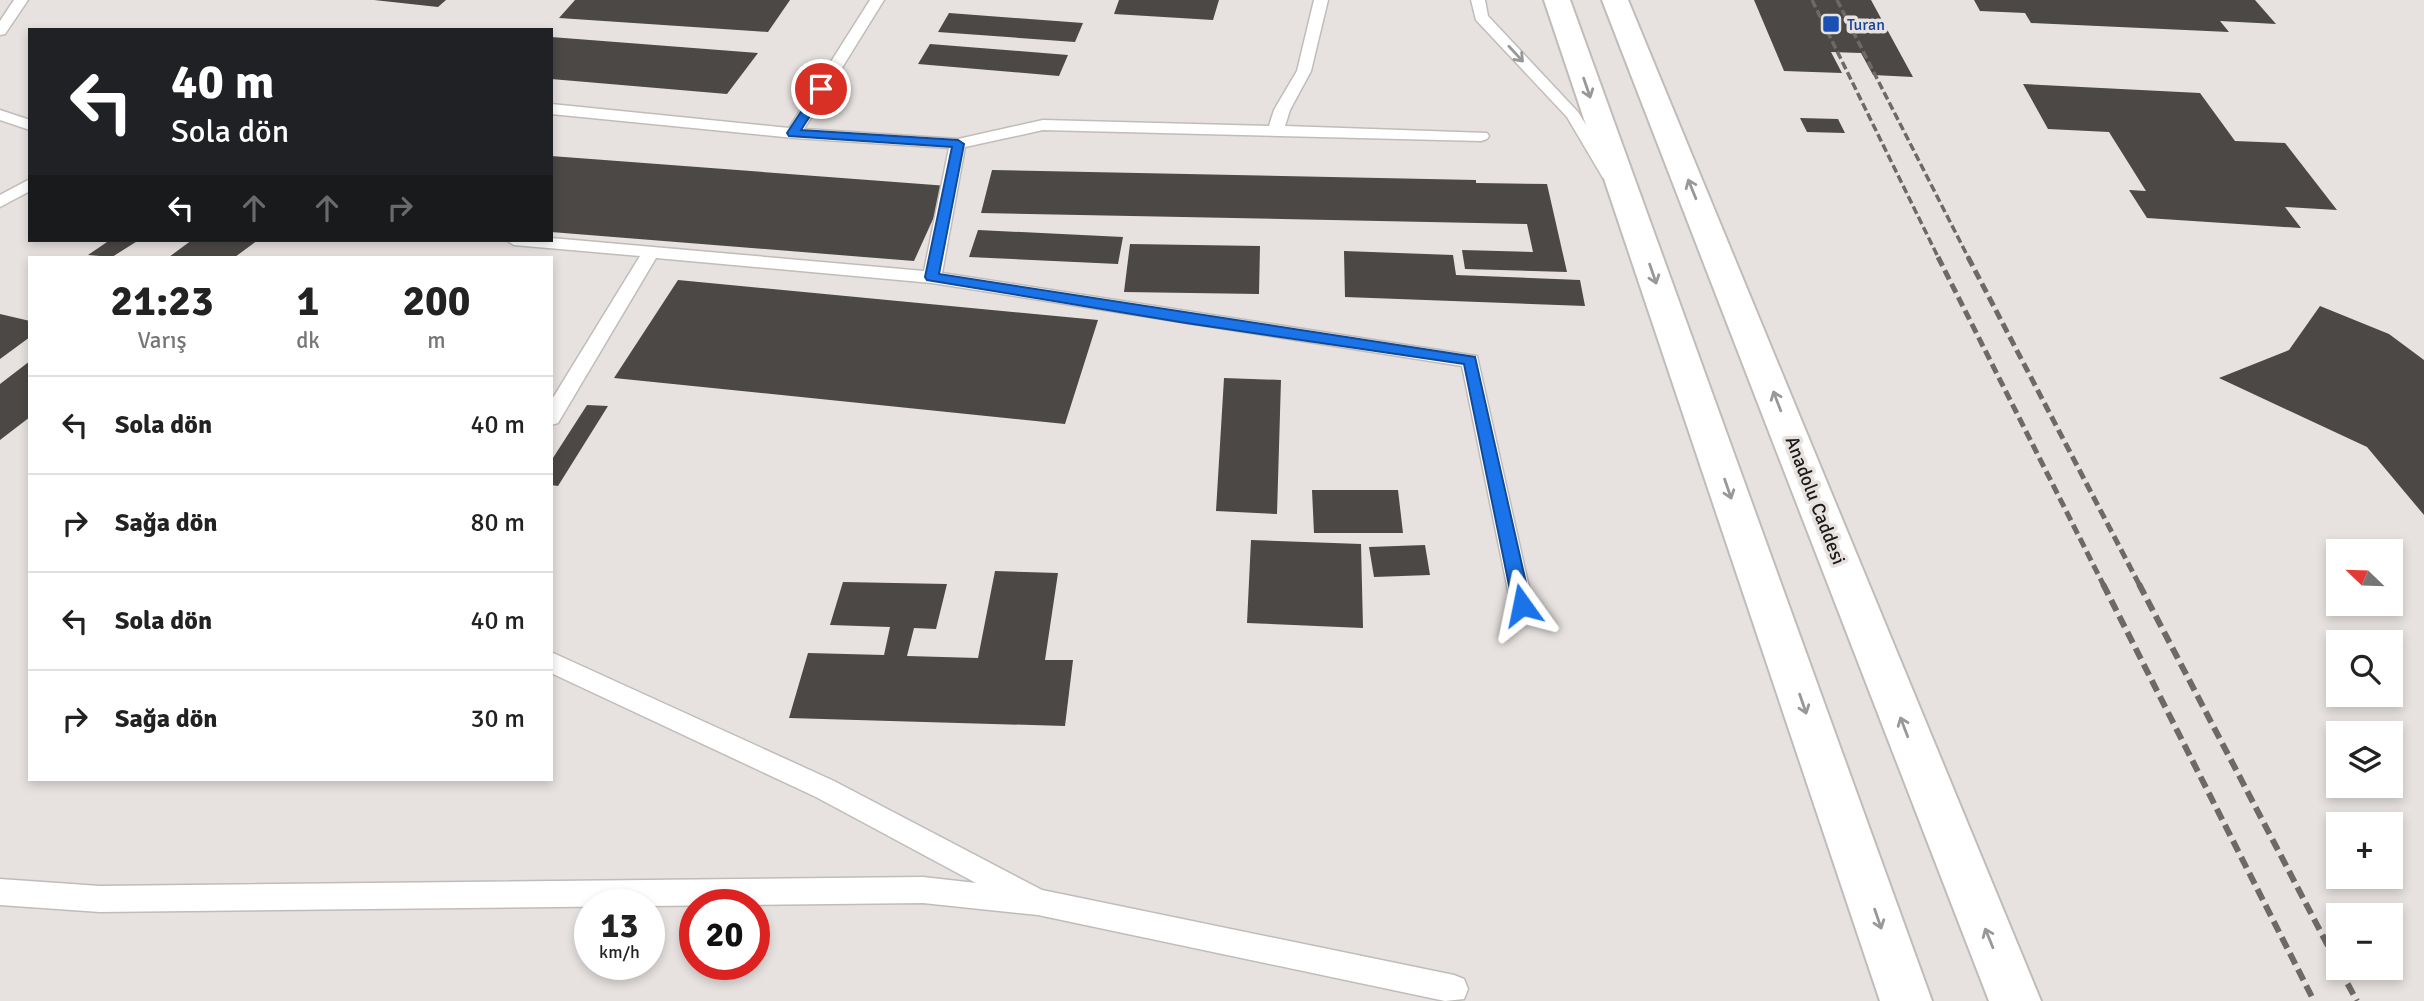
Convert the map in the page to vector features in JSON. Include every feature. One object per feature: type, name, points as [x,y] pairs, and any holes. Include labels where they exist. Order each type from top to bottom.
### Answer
[{"type":"highway","points":[[1557,0],[1906,1001]]},
{"type":"highway","name":"Anadolu Caddesi","points":[[1615,0],[1757,349],[1908,738],[2014,1001]]},
{"type":"lane","points":[[0,31],[21,0]]},
{"type":"lane","points":[[793,133],[877,0]]},
{"type":"lane","points":[[1276,129],[1282,110],[1304,71],[1321,0]]},
{"type":"lane","points":[[1478,0],[1481,17],[1573,115],[1630,210]]},
{"type":"lane","points":[[553,109],[793,133],[958,144],[1043,125],[1481,136]]},
{"type":"lane","points":[[0,114],[28,124]]},
{"type":"lane","points":[[932,277],[958,144]]},
{"type":"lane","points":[[0,202],[28,185]]},
{"type":"lane","points":[[537,242],[932,277],[1470,360],[1522,605]]},
{"type":"lane","points":[[553,415],[650,252]]},
{"type":"lane","points":[[553,663],[825,789],[1038,902]]},
{"type":"lane","points":[[0,892],[100,899],[923,890],[1038,902],[1454,989]]},
{"type":"building","points":[[374,0],[446,0],[438,7]]},
{"type":"building","points":[[575,0],[790,0],[768,32],[559,18]]},
{"type":"building","points":[[1119,0],[1219,0],[1213,20],[1114,14]]},
{"type":"building","points":[[1754,0],[1871,0],[1913,77],[1873,75],[1861,53],[1831,52],[1842,73],[1784,71]]},
{"type":"building","points":[[1974,0],[2255,0],[2276,24],[2220,21],[2229,32],[2031,23],[2025,13],[1980,11]]},
{"type":"building","points":[[949,13],[1083,23],[1075,42],[938,32]]},
{"type":"building","points":[[553,37],[758,53],[727,94],[553,79]]},
{"type":"building","points":[[930,44],[1068,55],[1059,76],[918,64]]},
{"type":"building","points":[[2023,84],[2200,93],[2235,141],[2285,143],[2337,210],[2285,207],[2301,228],[2147,218],[2129,190],[2146,191],[2109,132],[2048,129]]},
{"type":"building","points":[[1800,118],[1838,119],[1845,133],[1807,132]]},
{"type":"building","points":[[553,156],[948,186],[914,261],[553,232]]},
{"type":"building","points":[[992,170],[1476,180],[1476,183],[1547,184],[1567,272],[1465,269],[1462,250],[1533,252],[1527,224],[981,213]]},
{"type":"building","points":[[978,230],[1123,237],[1118,264],[969,257]]},
{"type":"building","points":[[107,242],[136,242],[114,256],[88,255]]},
{"type":"building","points":[[189,242],[255,242],[236,256],[170,256]]},
{"type":"building","points":[[1130,244],[1260,246],[1259,294],[1124,292]]},
{"type":"building","points":[[1344,251],[1453,255],[1456,275],[1580,280],[1585,306],[1345,297]]},
{"type":"building","points":[[678,280],[1098,320],[1065,424],[614,378]]},
{"type":"building","points":[[2320,306],[2389,334],[2424,360],[2424,515],[2367,447],[2219,378],[2289,350]]},
{"type":"building","points":[[0,314],[28,321],[28,338],[0,359]]},
{"type":"building","points":[[28,363],[28,419],[0,440],[0,384]]},
{"type":"building","points":[[1224,378],[1281,380],[1277,514],[1216,511]]},
{"type":"building","points":[[587,405],[608,406],[558,486],[553,485],[553,458]]},
{"type":"building","points":[[1312,490],[1398,490],[1403,533],[1314,533]]},
{"type":"building","points":[[1251,540],[1361,544],[1363,628],[1247,623]]},
{"type":"building","points":[[1425,545],[1430,575],[1374,577],[1369,547]]},
{"type":"building","points":[[995,571],[1058,573],[1045,660],[1073,660],[1065,726],[789,718],[808,653],[884,655],[890,627],[830,625],[843,582],[947,584],[936,629],[914,628],[907,656],[978,658]]},
{"type":"railway","points":[[1812,0],[1939,258]]},
{"type":"railway","points":[[1837,0],[1969,259]]},
{"type":"railway","points":[[1968,257],[2140,586]]},
{"type":"railway","points":[[1939,258],[2104,586]]},
{"type":"railway","points":[[2103,584],[2314,1001]]},
{"type":"railway","points":[[2139,584],[2326,942]]},
{"type":"railway","points":[[2346,980],[2357,1001]]},
{"type":"place","name":"Turan","points":[[1831,24]]},
{"type":"route","points":[[821,89],[793,133],[958,144],[932,277],[1470,360],[1522,605]]}]
